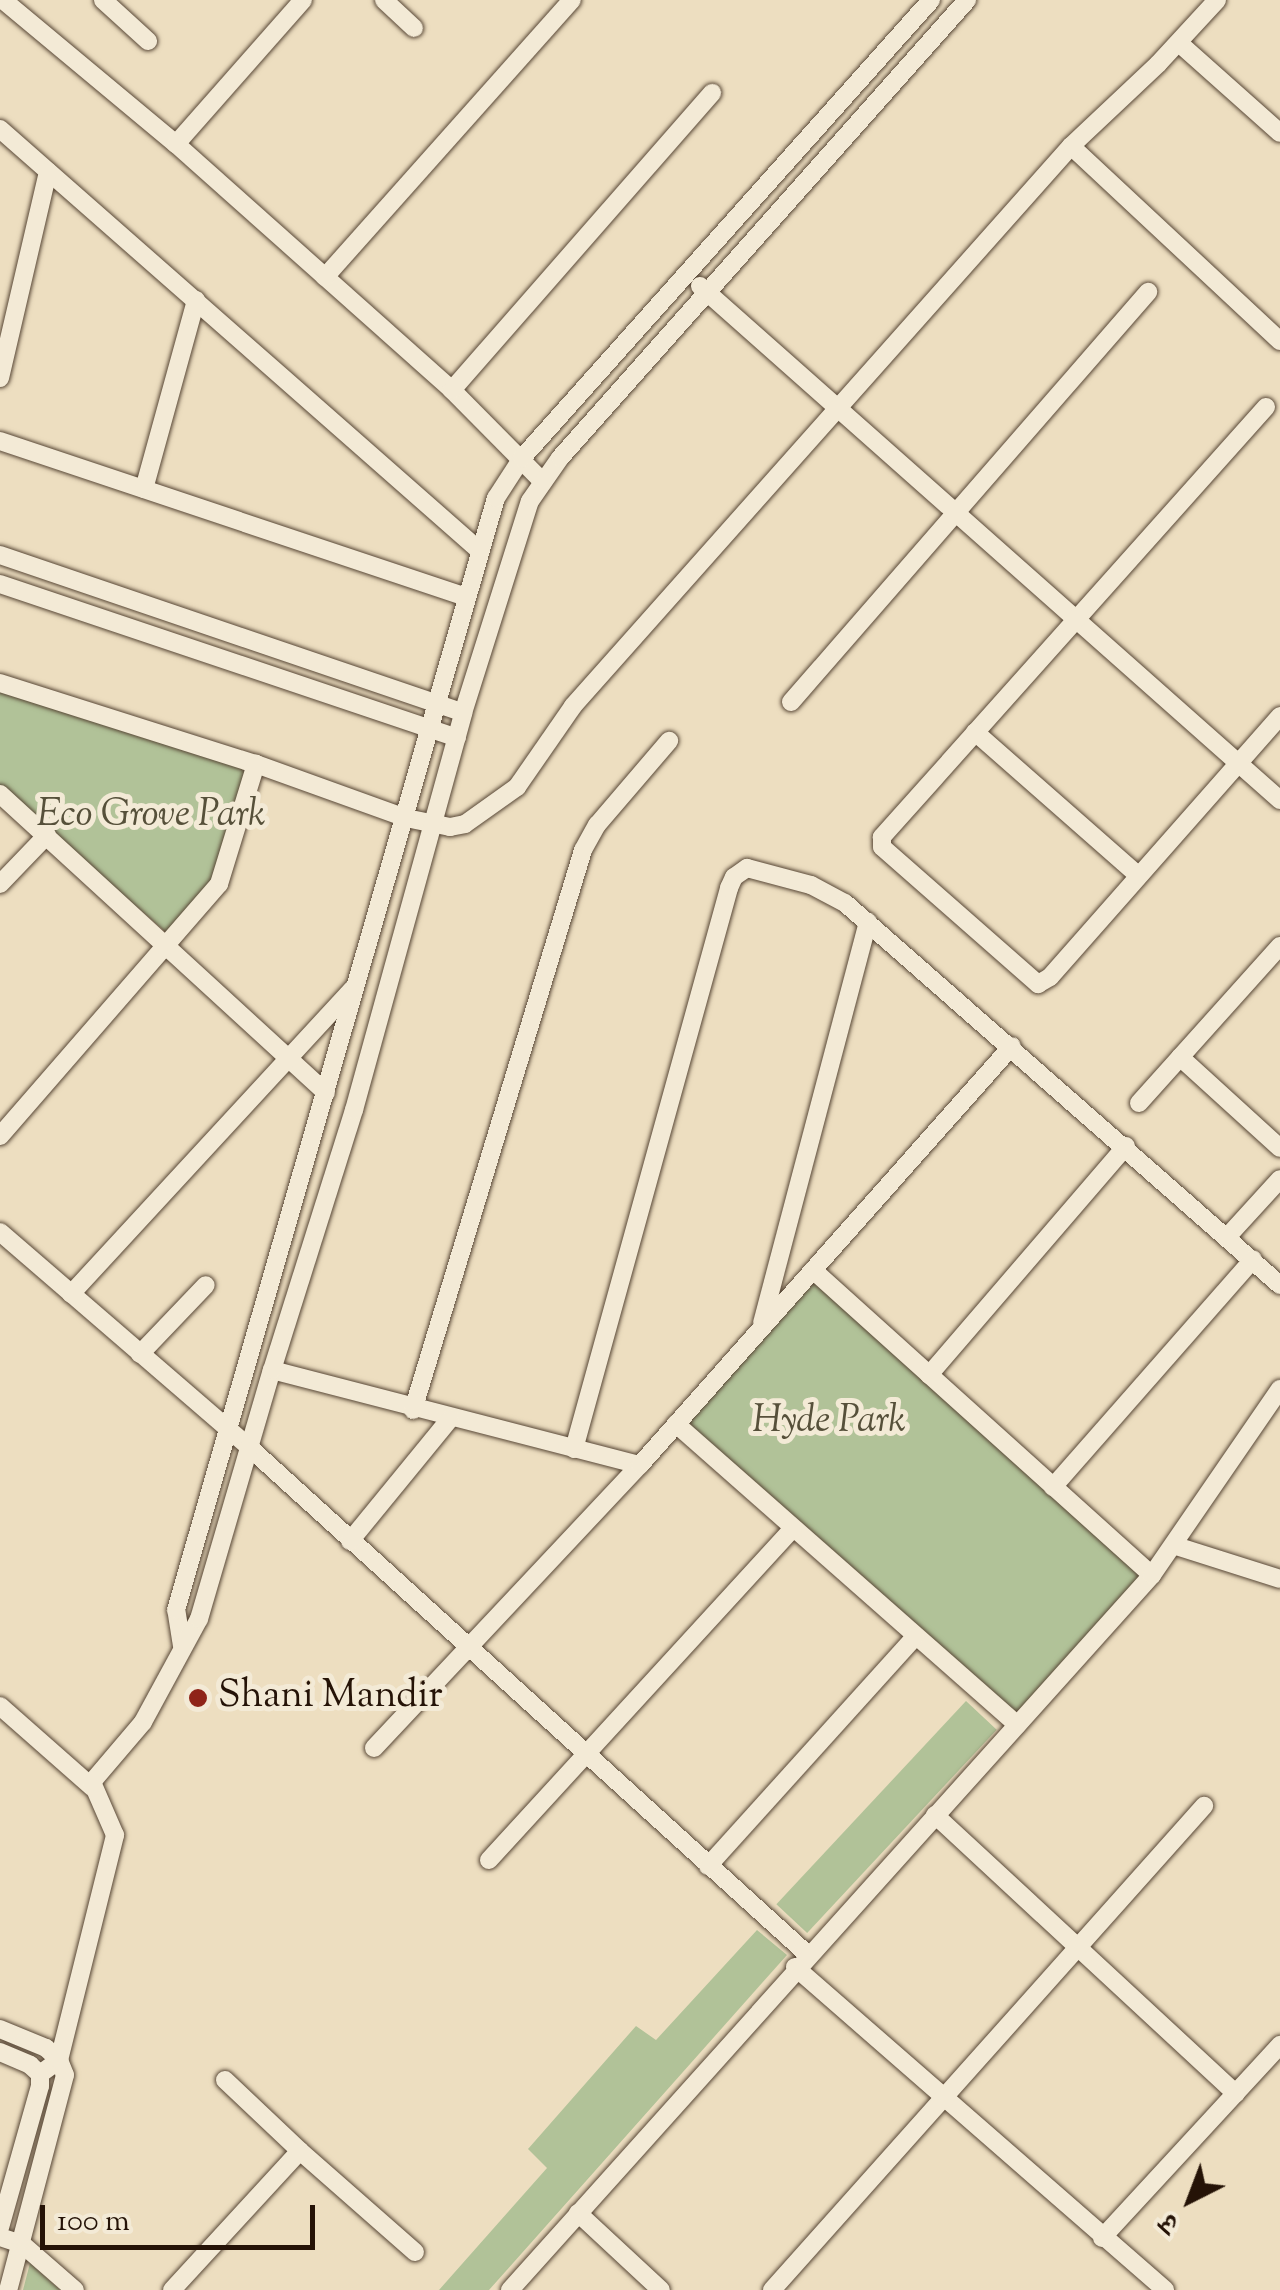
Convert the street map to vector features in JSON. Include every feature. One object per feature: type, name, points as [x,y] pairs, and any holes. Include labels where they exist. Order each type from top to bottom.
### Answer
[{"type":"street","points":[[2,0],[176,144],[452,390],[543,482]]},
{"type":"street","points":[[104,0],[148,41]]},
{"type":"street","points":[[176,144],[303,0]]},
{"type":"street","points":[[384,0],[414,28]]},
{"type":"street","points":[[324,277],[572,0]]},
{"type":"street","points":[[182,1646],[176,1610],[496,498],[522,458],[931,0]]},
{"type":"street","points":[[92,1787],[94,1777],[143,1722],[200,1619],[272,1370],[354,1110],[463,713],[525,514],[543,482],[967,0]]},
{"type":"street","points":[[0,683],[256,764],[406,818],[458,827],[518,787],[574,706],[1071,146],[1217,0]]},
{"type":"street","points":[[1178,43],[1280,133]]},
{"type":"street","points":[[452,390],[712,93]]},
{"type":"street","points":[[0,128],[480,551]]},
{"type":"street","points":[[1071,146],[1280,341]]},
{"type":"street","points":[[0,378],[48,172]]},
{"type":"street","points":[[688,276],[1280,800]]},
{"type":"street","points":[[791,702],[1148,292]]},
{"type":"street","points":[[144,489],[196,300]]},
{"type":"street","points":[[1266,407],[1074,619],[881,842],[886,852],[1025,977],[1038,984],[1050,977],[1280,716]]},
{"type":"street","points":[[0,440],[467,598]]},
{"type":"street","points":[[0,555],[463,713]]},
{"type":"street","points":[[0,584],[456,738]]},
{"type":"street","points":[[974,732],[1138,876]]},
{"type":"street","points":[[414,1410],[583,850],[590,835],[669,741]]},
{"type":"street","points":[[0,1136],[219,884],[256,764]]},
{"type":"street","points":[[0,794],[168,944],[326,1093]]},
{"type":"street","points":[[0,884],[47,835]]},
{"type":"street","points":[[574,1449],[734,877],[747,868],[811,884],[868,922],[1280,1285]]},
{"type":"street","points":[[760,1328],[868,922]]},
{"type":"street","points":[[1139,1103],[1280,946]]},
{"type":"street","points":[[70,1294],[356,986]]},
{"type":"street","points":[[374,1748],[640,1466],[1012,1046]]},
{"type":"street","points":[[1180,1057],[1280,1148]]},
{"type":"street","points":[[929,1375],[1126,1146]]},
{"type":"street","points":[[1228,1236],[1280,1179]]},
{"type":"street","points":[[0,1232],[250,1448],[708,1866],[943,2099],[1165,2290]]},
{"type":"street","points":[[1053,1487],[1253,1259]]},
{"type":"street","points":[[813,1270],[1152,1575]]},
{"type":"street","points":[[140,1354],[206,1285]]},
{"type":"street","points":[[272,1370],[640,1466]]},
{"type":"street","points":[[510,2290],[801,1961],[1152,1575],[1176,1546],[1280,1389]]},
{"type":"street","points":[[350,1541],[450,1419]]},
{"type":"street","points":[[676,1424],[1016,1724]]},
{"type":"street","points":[[490,1860],[792,1528]]},
{"type":"street","points":[[1176,1546],[1280,1580]]},
{"type":"street","points":[[708,1866],[915,1637]]},
{"type":"street","points":[[0,1706],[92,1787],[112,1818],[115,1835],[59,2060],[64,2090],[8,2290]]},
{"type":"street","points":[[772,2290],[1204,1806]]},
{"type":"street","points":[[935,1815],[1236,2094]]},
{"type":"street","points":[[0,2029],[32,2040],[59,2060]]},
{"type":"street","points":[[1102,2238],[1280,2045]]},
{"type":"street","points":[[0,2052],[40,2074]]},
{"type":"street","points":[[0,2228],[38,2102],[40,2074],[59,2060]]},
{"type":"street","points":[[225,2080],[300,2152],[415,2252]]},
{"type":"street","points":[[172,2290],[300,2152]]},
{"type":"street","points":[[578,2213],[661,2290]]},
{"type":"street","points":[[0,2237],[22,2244],[75,2290]]},
{"type":"green space","name":"Eco Grove Park","points":[[0,689],[251,768],[212,883],[168,934],[0,788]]},
{"type":"green space","name":"Hyde Park","points":[[815,1282],[1142,1576],[1014,1718],[687,1424]]},
{"type":"green space","points":[[966,1701],[997,1730],[807,1933],[776,1904]]},
{"type":"green space","points":[[757,1930],[787,1955],[489,2290],[439,2290],[547,2168],[528,2149],[636,2026],[656,2040]]},
{"type":"green space","points":[[30,2263],[60,2290],[23,2290]]},
{"type":"place","name":"Shani Mandir","points":[[198,1698]]}]
